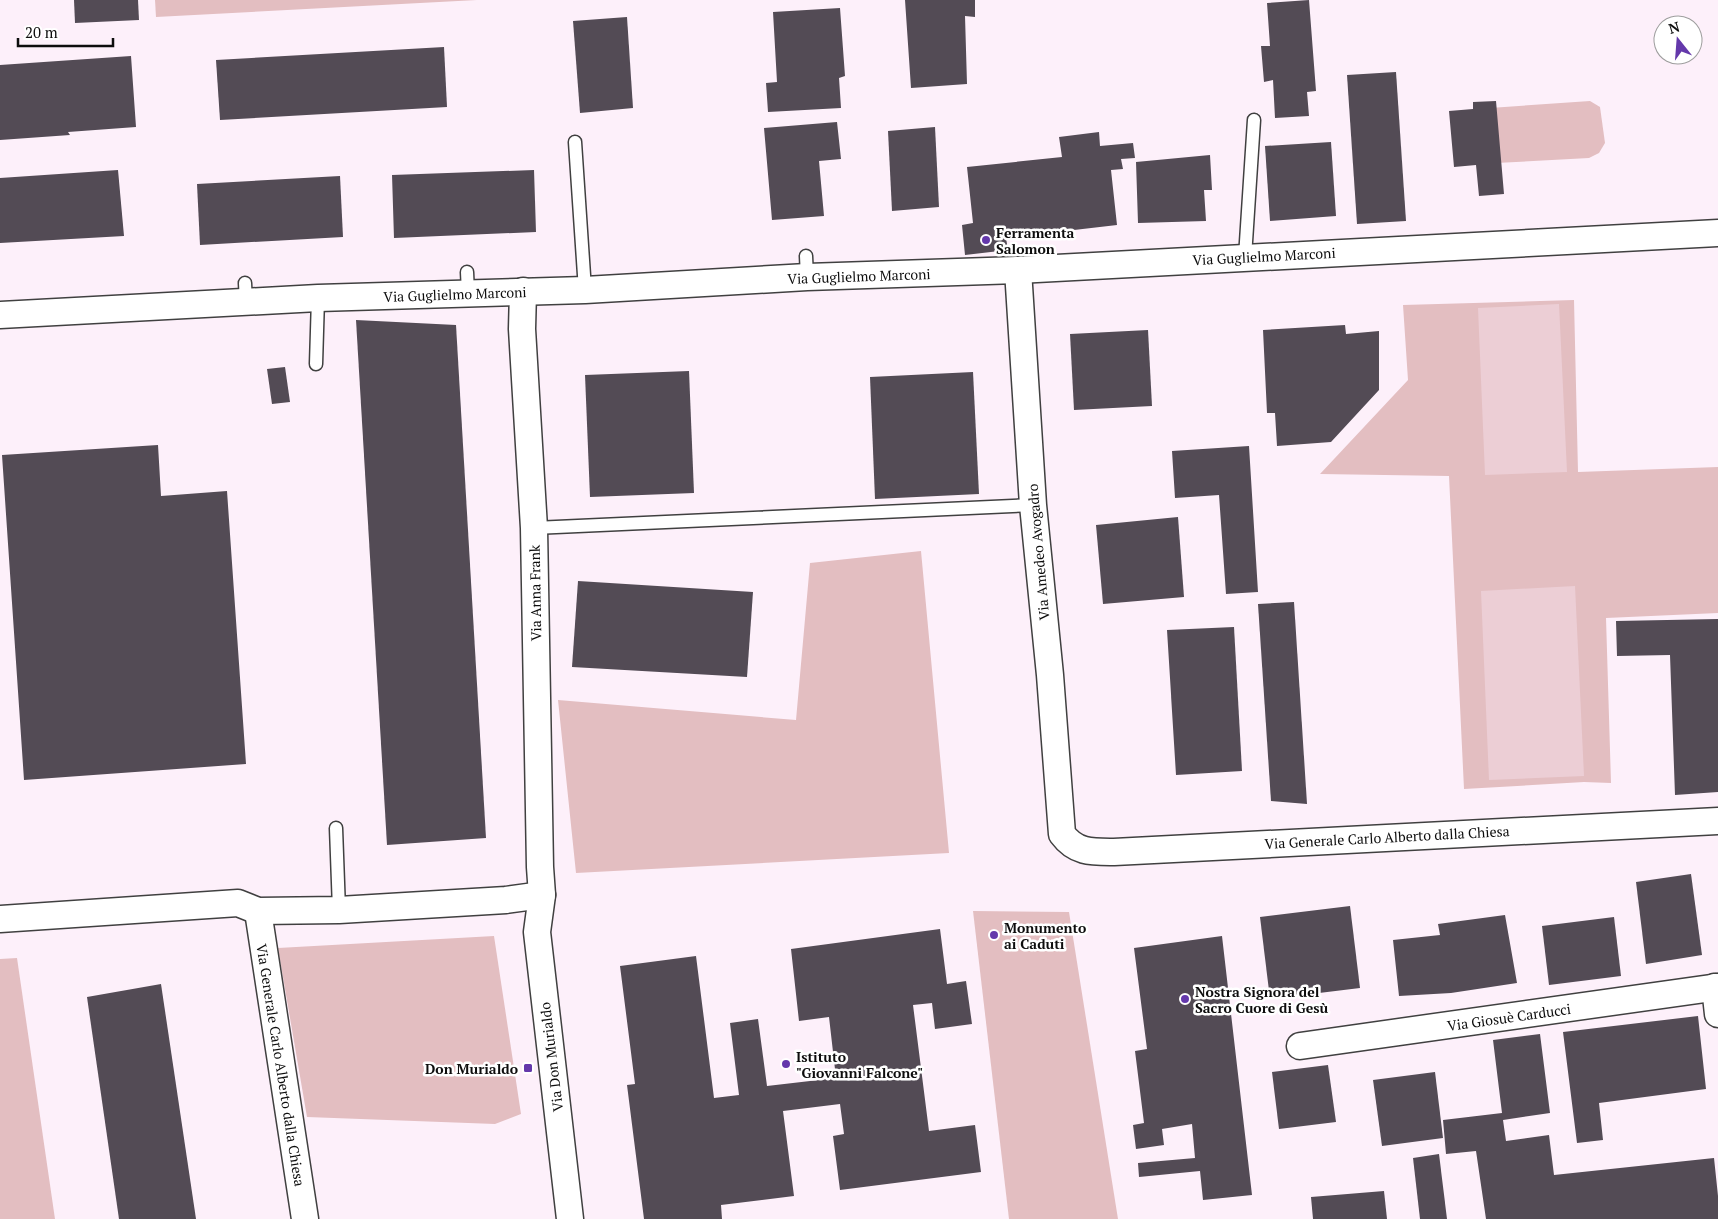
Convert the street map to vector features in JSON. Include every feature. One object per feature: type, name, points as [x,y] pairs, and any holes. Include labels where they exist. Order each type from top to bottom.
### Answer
[{"type":"street","name":"Via Guglielmo Marconi","points":[[0,315],[246,293],[318,298],[467,283],[524,291],[585,290],[807,267],[1018,270],[1718,233]]},
{"type":"street","name":"Via Amedeo Avogadro","points":[[1018,270],[1034,505],[1050,675],[1062,834]]},
{"type":"street","name":"Via Anna Frank","points":[[524,291],[522,329],[534,528],[542,895]]},
{"type":"street","name":"Via Generale Carlo Alberto dalla Chiesa","points":[[1062,834],[1068,842],[1078,849],[1114,852],[1718,820]]},
{"type":"street","points":[[0,919],[238,902],[258,911],[339,910],[506,900],[542,895]]},
{"type":"street","name":"Via Don Murialdo","points":[[542,895],[537,932],[570,1219]]},
{"type":"street","name":"Via Generale Carlo Alberto dalla Chiesa","points":[[258,911],[261,943],[304,1219]]},
{"type":"street","points":[[1717,987],[1718,1014]]},
{"type":"street","name":"Via Giosuè Carducci","points":[[1300,1046],[1717,987]]},
{"type":"lane","points":[[1246,257],[1254,120]]},
{"type":"lane","points":[[575,142],[585,290]]},
{"type":"lane","points":[[316,364],[318,298]]},
{"type":"lane","points":[[534,528],[1034,505]]},
{"type":"lane","points":[[336,828],[339,910]]},
{"type":"shaded area","points":[[155,0],[477,0],[156,17]]},
{"type":"shaded area","points":[[1590,101],[1600,107],[1605,143],[1599,153],[1589,158],[1496,163],[1490,108]]},
{"type":"shaded area","points":[[1574,300],[1578,472],[1718,467],[1718,613],[1606,618],[1611,783],[1584,782],[1464,789],[1449,476],[1320,474],[1408,380],[1403,305]]},
{"type":"shaded area","points":[[1559,304],[1567,472],[1485,475],[1478,308]]},
{"type":"shaded area","points":[[921,551],[949,853],[576,873],[558,700],[796,720],[810,563]]},
{"type":"shaded area","points":[[1575,586],[1584,776],[1489,780],[1481,591]]},
{"type":"shaded area","points":[[973,911],[1069,912],[1118,1219],[1009,1219]]},
{"type":"shaded area","points":[[494,936],[521,1114],[495,1124],[307,1117],[278,948]]},
{"type":"shaded area","points":[[17,958],[55,1219],[0,1219],[0,959]]},
{"type":"building","points":[[74,0],[138,0],[139,20],[75,23]]},
{"type":"building","points":[[905,0],[975,0],[975,17],[965,16],[967,84],[911,88]]},
{"type":"building","points":[[1309,0],[1316,91],[1307,92],[1309,116],[1275,118],[1273,80],[1264,82],[1261,46],[1270,46],[1267,3]]},
{"type":"building","points":[[840,8],[845,76],[839,78],[841,108],[768,112],[766,83],[777,82],[773,12]]},
{"type":"building","points":[[627,17],[633,108],[580,113],[573,21]]},
{"type":"building","points":[[444,47],[447,107],[220,120],[216,60]]},
{"type":"building","points":[[131,56],[136,127],[68,132],[70,135],[0,140],[0,65]]},
{"type":"building","points":[[1396,72],[1406,221],[1357,224],[1347,75]]},
{"type":"building","points":[[1496,101],[1504,194],[1479,196],[1476,165],[1454,167],[1449,111],[1473,109],[1473,102]]},
{"type":"building","points":[[837,122],[841,159],[819,161],[824,216],[772,220],[764,128]]},
{"type":"building","points":[[935,127],[939,207],[892,211],[888,131]]},
{"type":"building","points":[[1099,132],[1100,146],[1133,143],[1135,158],[1121,159],[1123,169],[1111,170],[1117,225],[1006,238],[1008,250],[965,255],[962,225],[973,223],[967,167],[1062,157],[1059,137]]},
{"type":"building","points":[[1331,142],[1336,216],[1270,221],[1265,146]]},
{"type":"building","points":[[1210,155],[1212,190],[1204,190],[1206,221],[1138,223],[1136,162]]},
{"type":"building","points":[[118,170],[124,236],[0,243],[0,178]]},
{"type":"building","points":[[534,170],[536,232],[394,238],[392,175]]},
{"type":"building","points":[[340,176],[343,237],[200,245],[197,184]]},
{"type":"building","points":[[356,320],[456,325],[486,838],[387,845]]},
{"type":"building","points":[[1345,325],[1346,334],[1379,331],[1379,390],[1331,442],[1277,446],[1275,413],[1267,413],[1263,330]]},
{"type":"building","points":[[1148,330],[1152,406],[1074,410],[1070,334]]},
{"type":"building","points":[[285,367],[290,402],[272,404],[267,369]]},
{"type":"building","points":[[689,371],[694,493],[590,497],[585,375]]},
{"type":"building","points":[[973,372],[979,494],[875,499],[870,377]]},
{"type":"building","points":[[158,445],[161,496],[227,491],[246,764],[24,780],[2,455]]},
{"type":"building","points":[[1249,446],[1258,592],[1226,594],[1219,495],[1175,498],[1172,451]]},
{"type":"building","points":[[1178,517],[1184,597],[1103,604],[1096,525]]},
{"type":"building","points":[[578,581],[753,592],[747,677],[572,667]]},
{"type":"building","points":[[1294,602],[1307,804],[1271,801],[1258,604]]},
{"type":"building","points":[[1718,619],[1718,792],[1675,795],[1670,655],[1617,656],[1616,621]]},
{"type":"building","points":[[1234,627],[1242,771],[1176,775],[1167,630]]},
{"type":"building","points":[[1691,874],[1702,955],[1646,964],[1636,882]]},
{"type":"building","points":[[1350,906],[1360,988],[1270,999],[1260,917]]},
{"type":"building","points":[[1505,915],[1517,983],[1451,993],[1399,996],[1393,940],[1440,935],[1438,924]]},
{"type":"building","points":[[1614,917],[1621,976],[1549,985],[1542,926]]},
{"type":"building","points":[[940,929],[947,984],[966,981],[972,1024],[935,1029],[932,1003],[913,1005],[929,1131],[975,1125],[981,1172],[840,1190],[833,1136],[844,1134],[840,1104],[783,1111],[794,1196],[721,1205],[722,1219],[644,1219],[627,1085],[635,1084],[620,966],[696,956],[714,1098],[739,1095],[730,1023],[758,1019],[767,1086],[836,1078],[829,1017],[799,1021],[791,949]]},
{"type":"building","name":"Nostra Signora del Sacro Cuore di Gesù","points":[[1222,936],[1252,1195],[1203,1200],[1200,1171],[1139,1177],[1138,1163],[1195,1158],[1192,1124],[1162,1129],[1164,1145],[1136,1149],[1133,1125],[1144,1123],[1135,1051],[1147,1049],[1134,948]]},
{"type":"building","points":[[161,984],[196,1219],[119,1219],[87,997]]},
{"type":"building","points":[[1698,1016],[1706,1089],[1599,1103],[1603,1140],[1577,1143],[1563,1032]]},
{"type":"building","points":[[1540,1034],[1550,1113],[1503,1120],[1506,1141],[1549,1135],[1554,1175],[1714,1158],[1718,1196],[1718,1219],[1486,1219],[1476,1151],[1446,1154],[1443,1120],[1502,1113],[1493,1040]]},
{"type":"building","points":[[1328,1065],[1336,1122],[1279,1129],[1272,1072]]},
{"type":"building","points":[[1435,1072],[1443,1138],[1382,1146],[1373,1080]]},
{"type":"building","points":[[1439,1154],[1447,1219],[1420,1219],[1413,1158]]},
{"type":"building","points":[[1384,1191],[1387,1219],[1313,1219],[1311,1197]]},
{"type":"place","name":"Ferramenta Salomon","points":[[986,240]]},
{"type":"place","name":"Monumento ai Caduti","points":[[994,935]]},
{"type":"place","name":"Nostra Signora del Sacro Cuore di Gesù","points":[[1185,999]]},
{"type":"place","name":"Istituto \"Giovanni Falcone\"","points":[[786,1064]]},
{"type":"place","name":"Don Murialdo","points":[[528,1068]]}]
